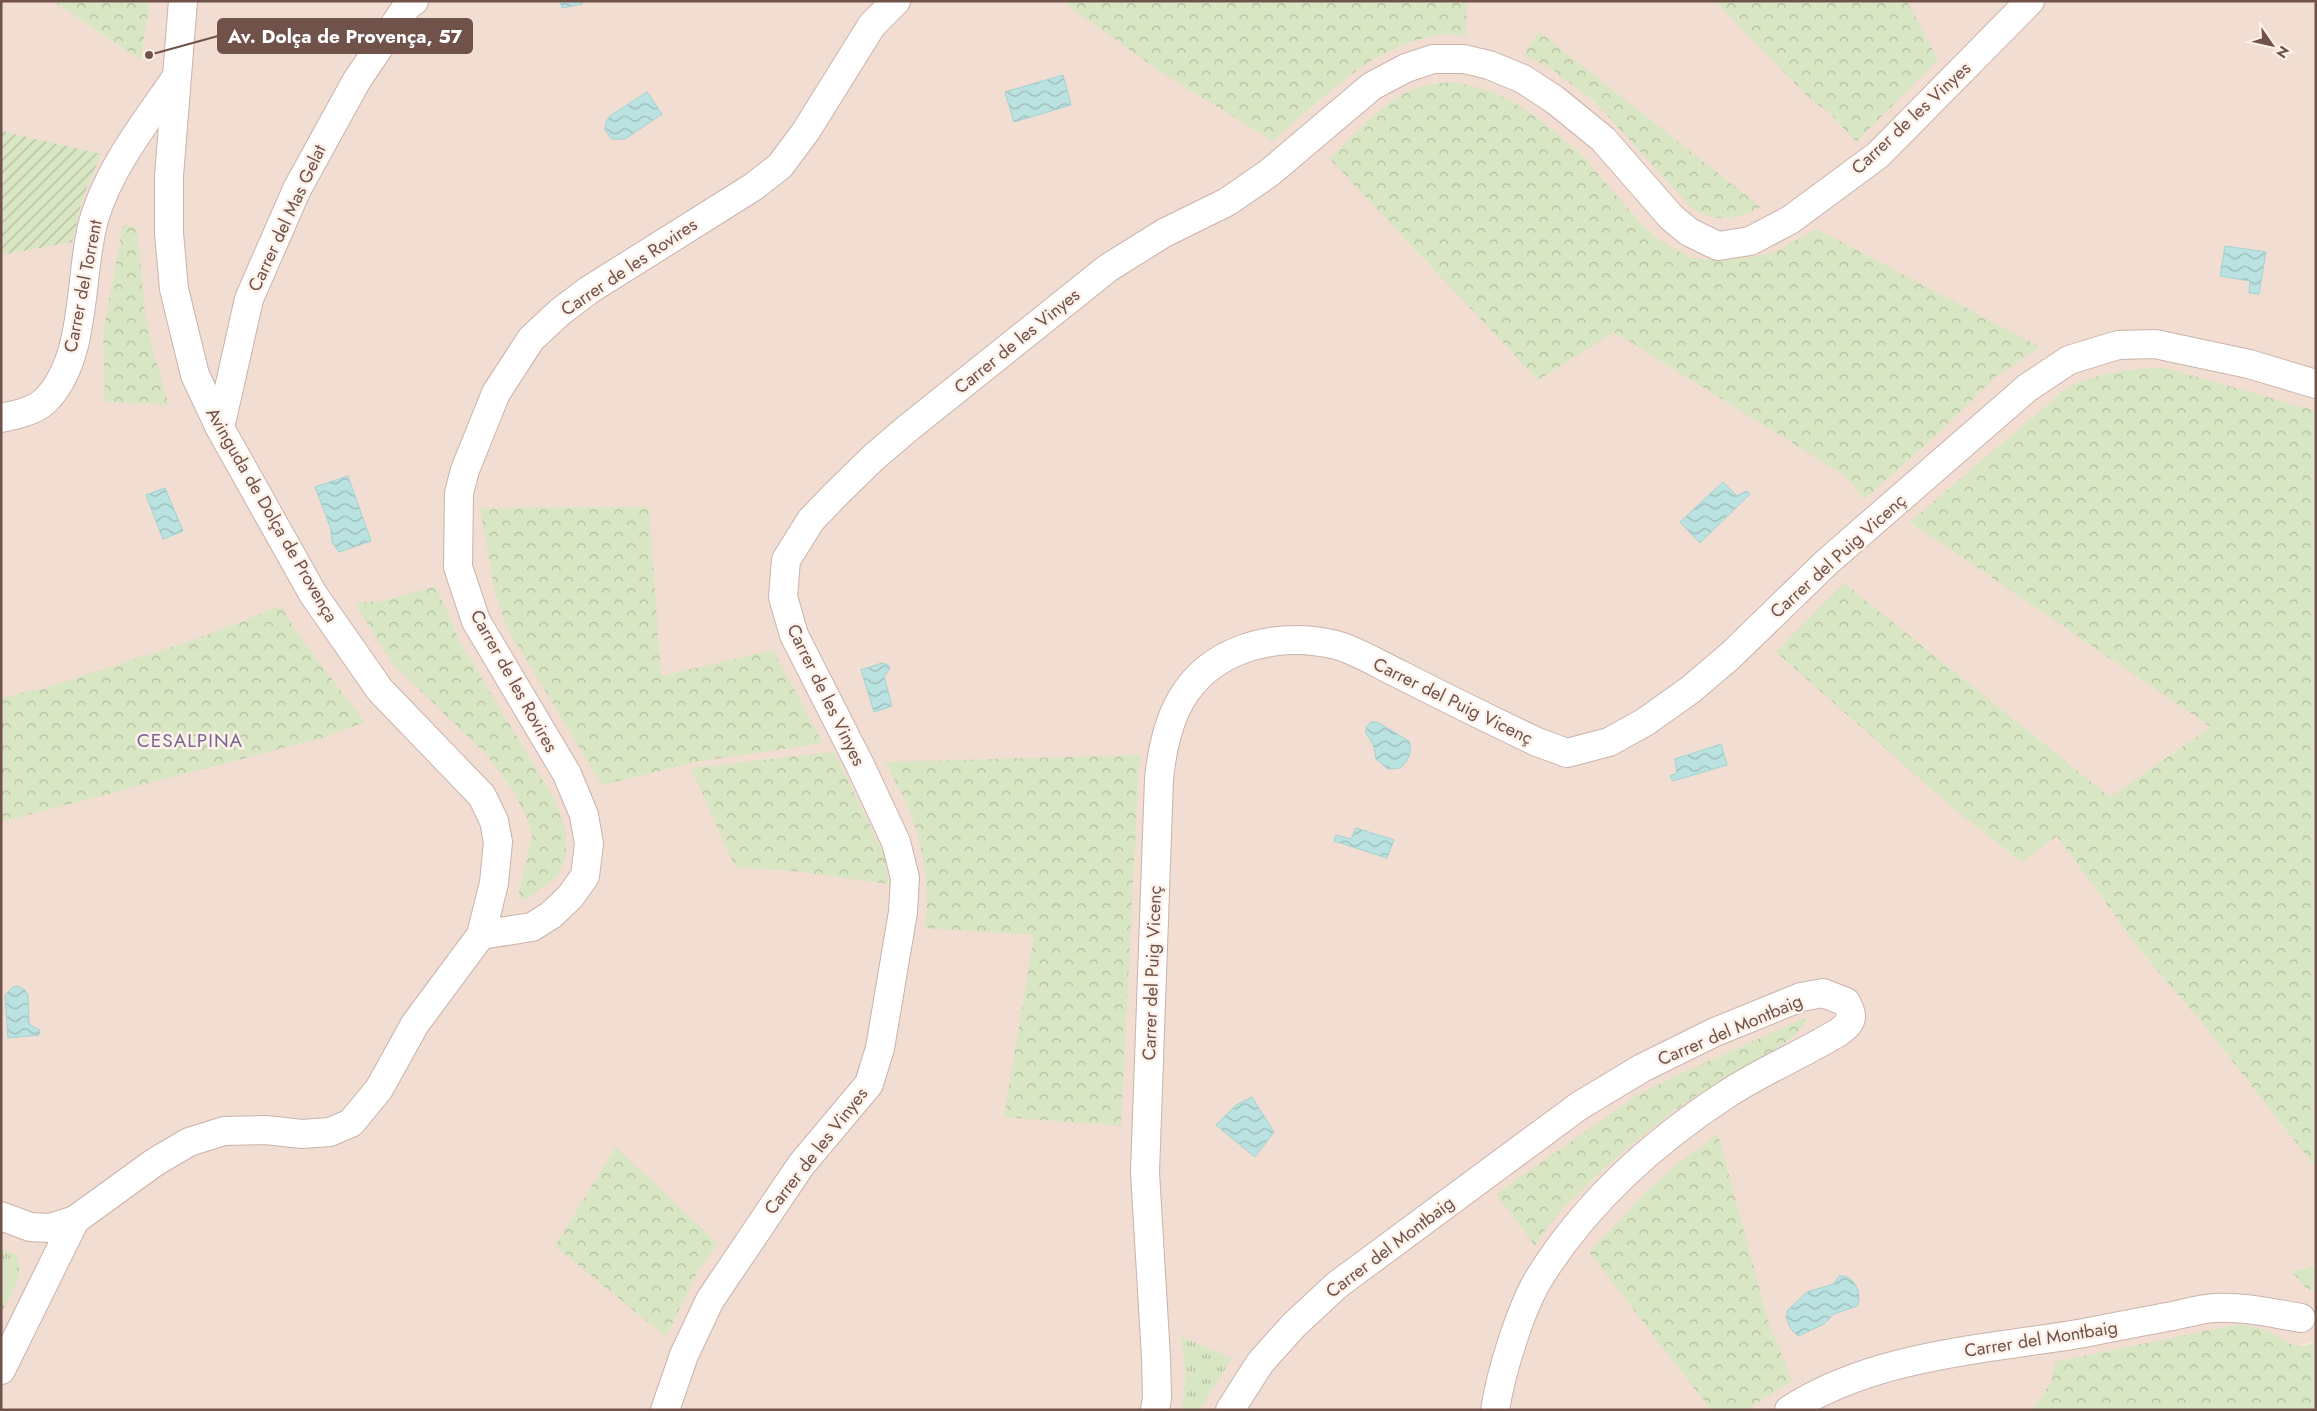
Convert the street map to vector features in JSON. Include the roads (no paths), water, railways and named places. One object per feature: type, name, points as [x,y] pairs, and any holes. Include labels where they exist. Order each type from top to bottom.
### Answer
[{"type":"street","name":"Avinguda de Dolça de Provença","points":[[1,1216],[30,1228],[50,1228],[75,1220],[155,1162],[189,1142],[224,1131],[266,1130],[302,1134],[330,1132],[351,1123],[378,1088],[415,1024],[482,935],[494,883],[498,842],[494,820],[482,796],[380,690],[313,594],[220,428],[195,375],[174,289],[169,233],[169,176],[183,1]]},
{"type":"street","name":"Carrer del Mas Gelat","points":[[220,428],[249,300],[297,189],[357,80],[408,6],[414,1]]},
{"type":"street","name":"Carrer de les Rovires","points":[[482,935],[532,927],[551,915],[570,897],[584,876],[589,844],[584,815],[567,774],[476,621],[458,567],[458,493],[465,470],[496,393],[531,338],[560,312],[589,290],[753,187],[780,166],[806,131],[872,25],[896,1]]},
{"type":"street","name":"Carrer de les Vinyes","points":[[665,1410],[684,1356],[710,1300],[801,1165],[869,1084],[880,1048],[903,912],[906,878],[896,842],[860,764],[794,635],[783,597],[786,560],[811,520],[837,493],[874,457],[908,428],[1108,268],[1164,233],[1227,202],[1269,173],[1372,86],[1406,68],[1433,59],[1464,59],[1489,65],[1523,79],[1555,100],[1604,139],[1671,217],[1689,232],[1718,246],[1750,241],[1790,220],[1878,154],[2030,1]]},
{"type":"street","name":"Carrer del Torrent","points":[[1,418],[24,413],[46,400],[66,370],[74,340],[95,216],[120,159],[176,78]]},
{"type":"street","name":"Carrer del Puig Vicenç","points":[[1155,1410],[1157,1398],[1156,1358],[1145,1172],[1159,779],[1162,750],[1169,725],[1182,696],[1202,671],[1223,656],[1264,641],[1296,638],[1338,645],[1537,742],[1567,753],[1584,749],[1616,738],[1645,722],[1690,690],[1730,656],[1827,562],[2027,388],[2069,360],[2118,345],[2155,344],[2249,364],[2316,384]]},
{"type":"street","name":"Carrer del Montbaig","points":[[1230,1410],[1260,1363],[1294,1325],[1338,1285],[1579,1106],[1642,1068],[1715,1032],[1802,997],[1823,993],[1846,1002],[1852,1013],[1850,1024],[1818,1045],[1728,1093],[1666,1137],[1602,1197],[1565,1241],[1540,1276],[1529,1300],[1507,1361],[1495,1410]]},
{"type":"street","points":[[1,1370],[75,1220]]},
{"type":"street","name":"Carrer del Montbaig","points":[[1789,1410],[1802,1402],[1862,1375],[1920,1359],[1968,1350],[2068,1335],[2213,1308],[2242,1308],[2301,1318]]},
{"type":"water","points":[[560,1],[582,1],[582,4],[562,8]]},
{"type":"water","points":[[1063,75],[1071,105],[1014,122],[1005,92]]},
{"type":"water","points":[[647,92],[662,114],[625,139],[612,139],[605,130],[606,122],[610,116]]},
{"type":"water","points":[[2225,246],[2266,252],[2259,294],[2249,293],[2250,281],[2220,276]]},
{"type":"water","points":[[348,476],[371,541],[339,552],[332,542],[331,529],[315,487]]},
{"type":"water","points":[[1723,482],[1737,496],[1746,491],[1750,494],[1700,543],[1680,522]]},
{"type":"water","points":[[165,488],[183,531],[163,539],[146,495]]},
{"type":"water","points":[[882,663],[888,665],[890,669],[884,676],[892,706],[874,712],[861,670]]},
{"type":"water","points":[[1371,722],[1377,722],[1409,741],[1409,756],[1400,768],[1388,769],[1376,759],[1373,743],[1366,732]]},
{"type":"water","points":[[1721,744],[1727,765],[1673,781],[1670,776],[1677,773],[1675,759]]},
{"type":"water","points":[[1356,828],[1394,840],[1387,858],[1334,841],[1336,835],[1351,839]]},
{"type":"water","points":[[17,986],[25,990],[28,995],[29,1024],[40,1030],[39,1035],[8,1038],[5,995],[13,987]]},
{"type":"water","points":[[1252,1097],[1274,1132],[1255,1157],[1216,1125],[1236,1105]]},
{"type":"water","points":[[1839,1276],[1849,1278],[1856,1286],[1859,1296],[1857,1306],[1834,1314],[1824,1324],[1798,1336],[1791,1329],[1786,1317],[1788,1310],[1807,1292],[1834,1284]]},
{"type":"place","name":"Av. Dolça de Provença, 57","points":[[149,55]]},
{"type":"district","name":"CESALPINA","points":[[190,740]]}]
